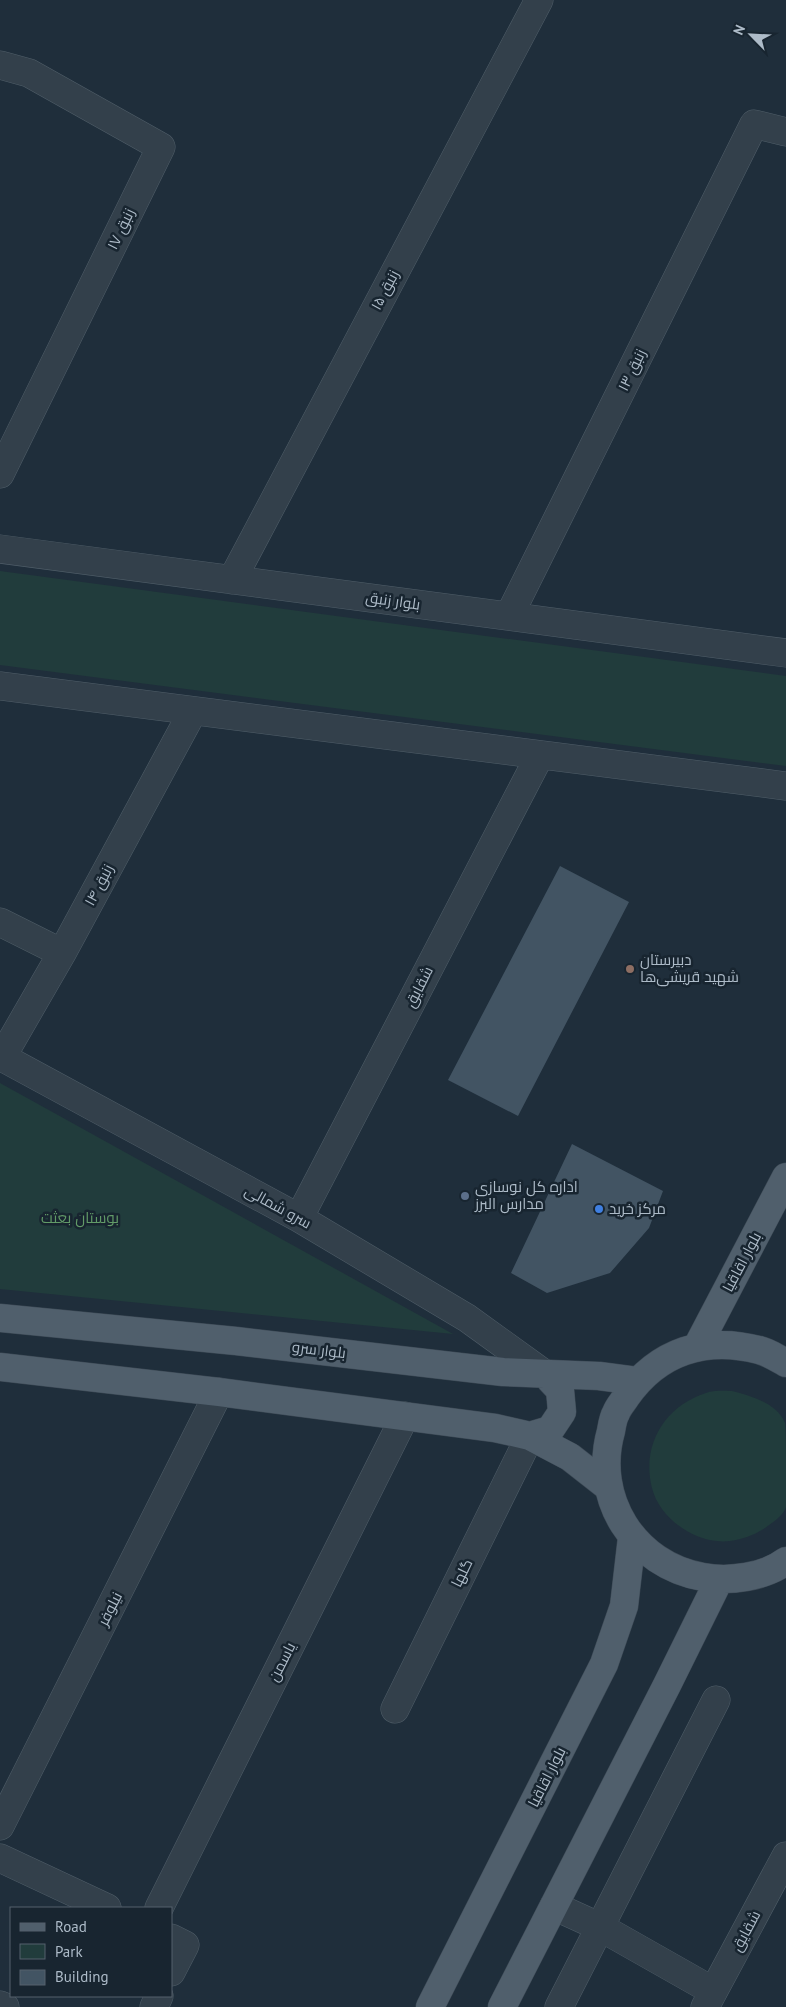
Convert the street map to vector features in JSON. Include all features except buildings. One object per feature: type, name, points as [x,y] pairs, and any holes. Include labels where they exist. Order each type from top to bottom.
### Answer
[{"type":"main road","name":"بلوار اقاقیا","points":[[698,1347],[786,1177]]},
{"type":"main road","name":"بلوار سرو","points":[[0,1318],[236,1341],[503,1372],[599,1376],[637,1381]]},
{"type":"main road","points":[[785,1562],[752,1576],[719,1580],[686,1574],[656,1560],[632,1537],[616,1513],[607,1486],[606,1448],[616,1412],[637,1381],[668,1358],[698,1347],[729,1344],[761,1350],[786,1363]]},
{"type":"main road","points":[[0,1367],[219,1392],[495,1428],[530,1436],[570,1457],[607,1486]]},
{"type":"main road","points":[[530,1436],[550,1430],[562,1412],[560,1390],[546,1375]]},
{"type":"main road","name":"بلوار اقاقیا","points":[[430,2007],[604,1664],[624,1606],[632,1537]]},
{"type":"main road","points":[[502,2007],[719,1580]]},
{"type":"street","name":"زنبق ۱۵","points":[[232,580],[539,0]]},
{"type":"street","name":"زنبق ۱۷","points":[[0,65],[29,73],[161,147],[0,474]]},
{"type":"street","name":"زنبق ۱۳","points":[[509,616],[754,124],[786,132]]},
{"type":"street","name":"بلوار زنبق","points":[[0,549],[786,653]]},
{"type":"street","points":[[0,686],[786,786]]},
{"type":"street","name":"زنبق ۱۴","points":[[1,1056],[62,953],[193,711]]},
{"type":"street","name":"شقایق","points":[[299,1218],[540,755]]},
{"type":"street","points":[[0,922],[62,953]]},
{"type":"street","name":"سرو شمالی","points":[[1,1056],[299,1218],[467,1318],[546,1375]]},
{"type":"street","name":"نیلوفر","points":[[0,1826],[219,1392]]},
{"type":"street","name":"یاسمن","points":[[160,1907],[405,1416]]},
{"type":"street","name":"گلها","points":[[395,1709],[530,1436]]},
{"type":"street","points":[[559,2007],[716,1700]]},
{"type":"street","name":"شقایق","points":[[709,1999],[786,1856]]},
{"type":"street","points":[[0,1858],[105,1907]]},
{"type":"street","points":[[554,1906],[600,1927],[709,1999]]},
{"type":"street","points":[[172,1938],[185,1945],[172,1970]]},
{"type":"street","points":[[0,2004],[5,2007]]},
{"type":"green space","points":[[0,571],[786,676],[786,766],[0,665]]},
{"type":"green space","name":"بوستان بعثت","points":[[0,1083],[453,1334],[0,1289]]},
{"type":"green space","points":[[732,1391],[770,1405],[785,1423],[786,1507],[777,1519],[757,1533],[735,1540],[718,1541],[705,1539],[682,1528],[663,1510],[656,1500],[652,1488],[649,1472],[650,1457],[653,1442],[660,1429],[668,1417],[679,1407],[691,1399],[709,1392]]},
{"type":"place","name":"دبیرستان شهید قریشی‌ها","points":[[630,969]]},
{"type":"place","name":"اداره کل نوسازی مدارس البرز","points":[[465,1196]]},
{"type":"place","name":"مرکز خرید","points":[[599,1209]]}]
